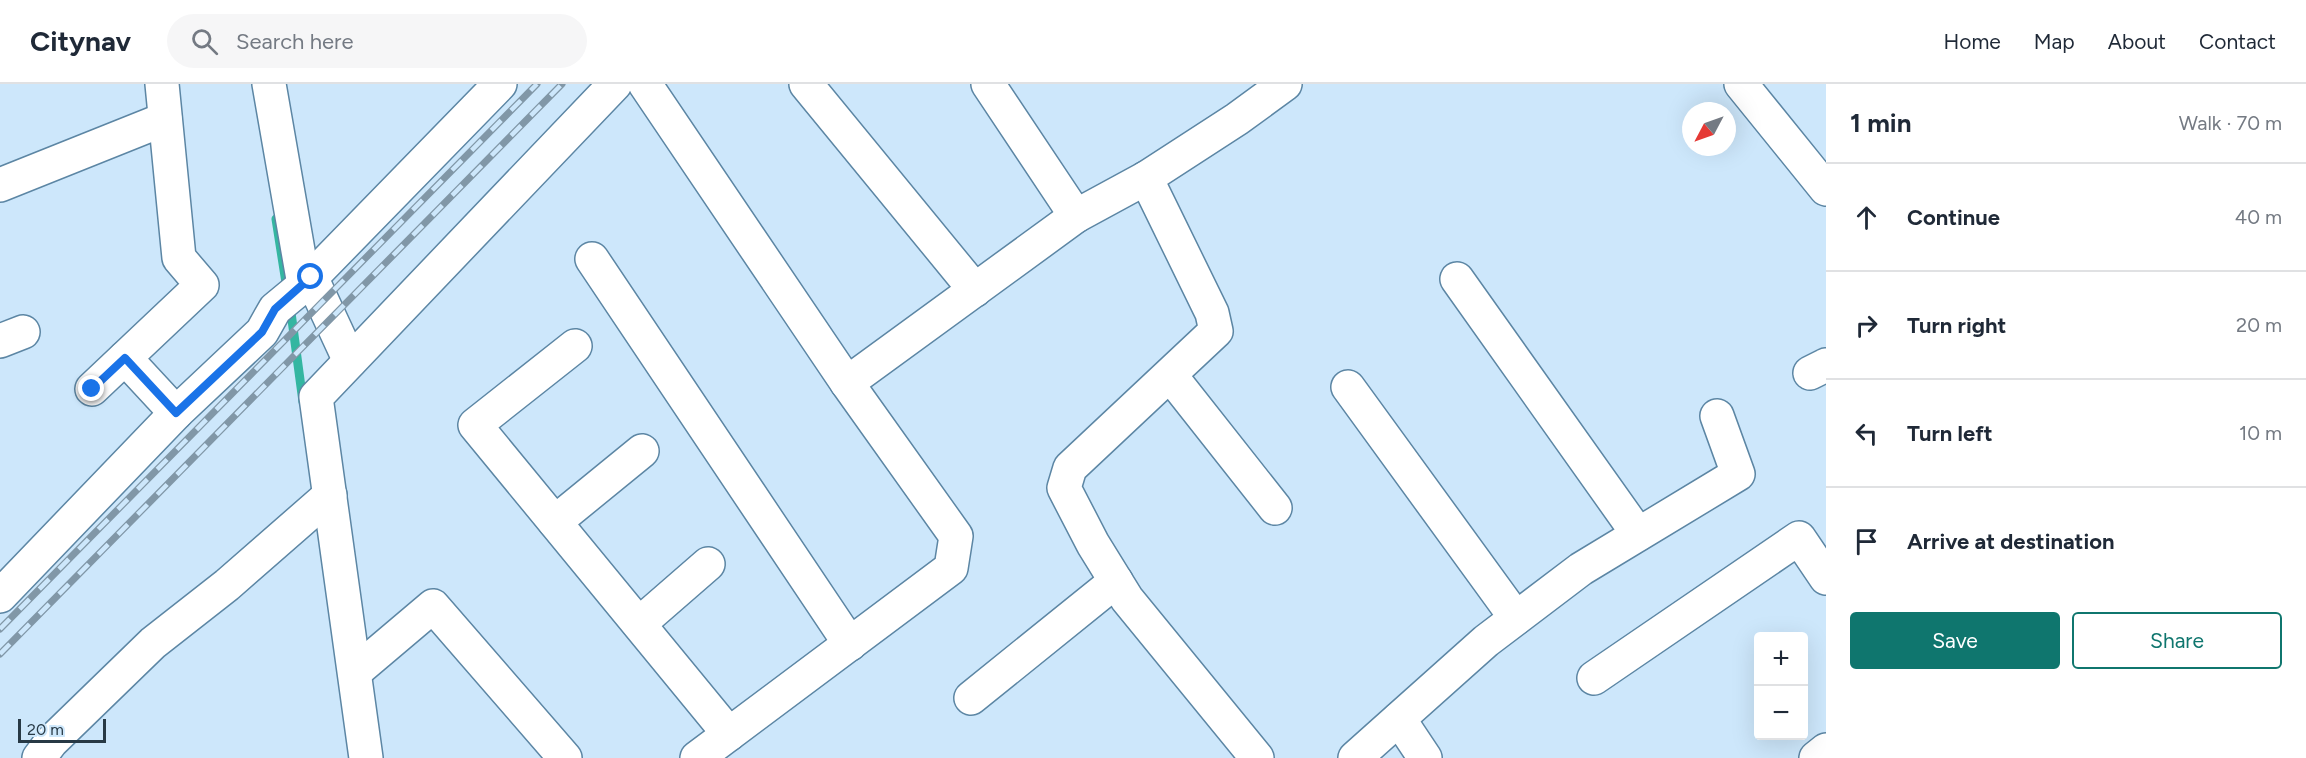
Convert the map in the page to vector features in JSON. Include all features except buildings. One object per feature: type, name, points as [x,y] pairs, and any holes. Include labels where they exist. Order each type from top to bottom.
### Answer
[{"type":"street","points":[[92,389],[201,285],[179,258],[162,84]]},
{"type":"street","points":[[269,84],[299,289],[350,361]]},
{"type":"street","points":[[0,596],[176,413],[262,332],[275,309],[299,289],[501,84]]},
{"type":"street","points":[[366,758],[316,397],[615,84]]},
{"type":"street","points":[[645,84],[847,383],[956,536],[951,568],[697,758]]},
{"type":"street","points":[[806,84],[975,290]]},
{"type":"street","points":[[988,84],[1076,216]]},
{"type":"street","points":[[847,383],[1076,216],[1146,178],[1237,119],[1285,84]]},
{"type":"street","points":[[1741,84],[1826,189]]},
{"type":"street","points":[[0,185],[165,119]]},
{"type":"street","points":[[1146,178],[1212,313],[1216,331],[1070,468],[1064,488],[1093,544],[1127,599],[1257,758]]},
{"type":"street","points":[[592,259],[849,644]]},
{"type":"street","points":[[1457,279],[1638,534]]},
{"type":"street","points":[[575,346],[475,425],[729,734]]},
{"type":"street","points":[[125,358],[176,413]]},
{"type":"street","points":[[1170,375],[1275,508]]},
{"type":"street","points":[[1348,387],[1516,618]]},
{"type":"street","points":[[1355,758],[1486,641],[1581,569],[1738,474],[1717,416]]},
{"type":"street","points":[[555,522],[642,451]]},
{"type":"street","points":[[39,758],[51,742],[153,643],[227,585],[330,495]]},
{"type":"street","points":[[1594,678],[1799,538],[1826,578]]},
{"type":"street","points":[[639,624],[708,564]]},
{"type":"street","points":[[971,698],[1116,581]]},
{"type":"street","points":[[354,672],[433,606],[565,758]]},
{"type":"street","points":[[1398,719],[1425,758]]},
{"type":"street","points":[[1816,758],[1826,750]]},
{"type":"waterway","points":[[276,219],[287,289]]},
{"type":"waterway","points":[[290,305],[303,402]]},
{"type":"railway","points":[[0,629],[537,84]]},
{"type":"railway","points":[[0,654],[562,84]]},
{"type":"route","points":[[92,389],[125,358],[176,413],[262,332],[275,309],[311,277]]}]
